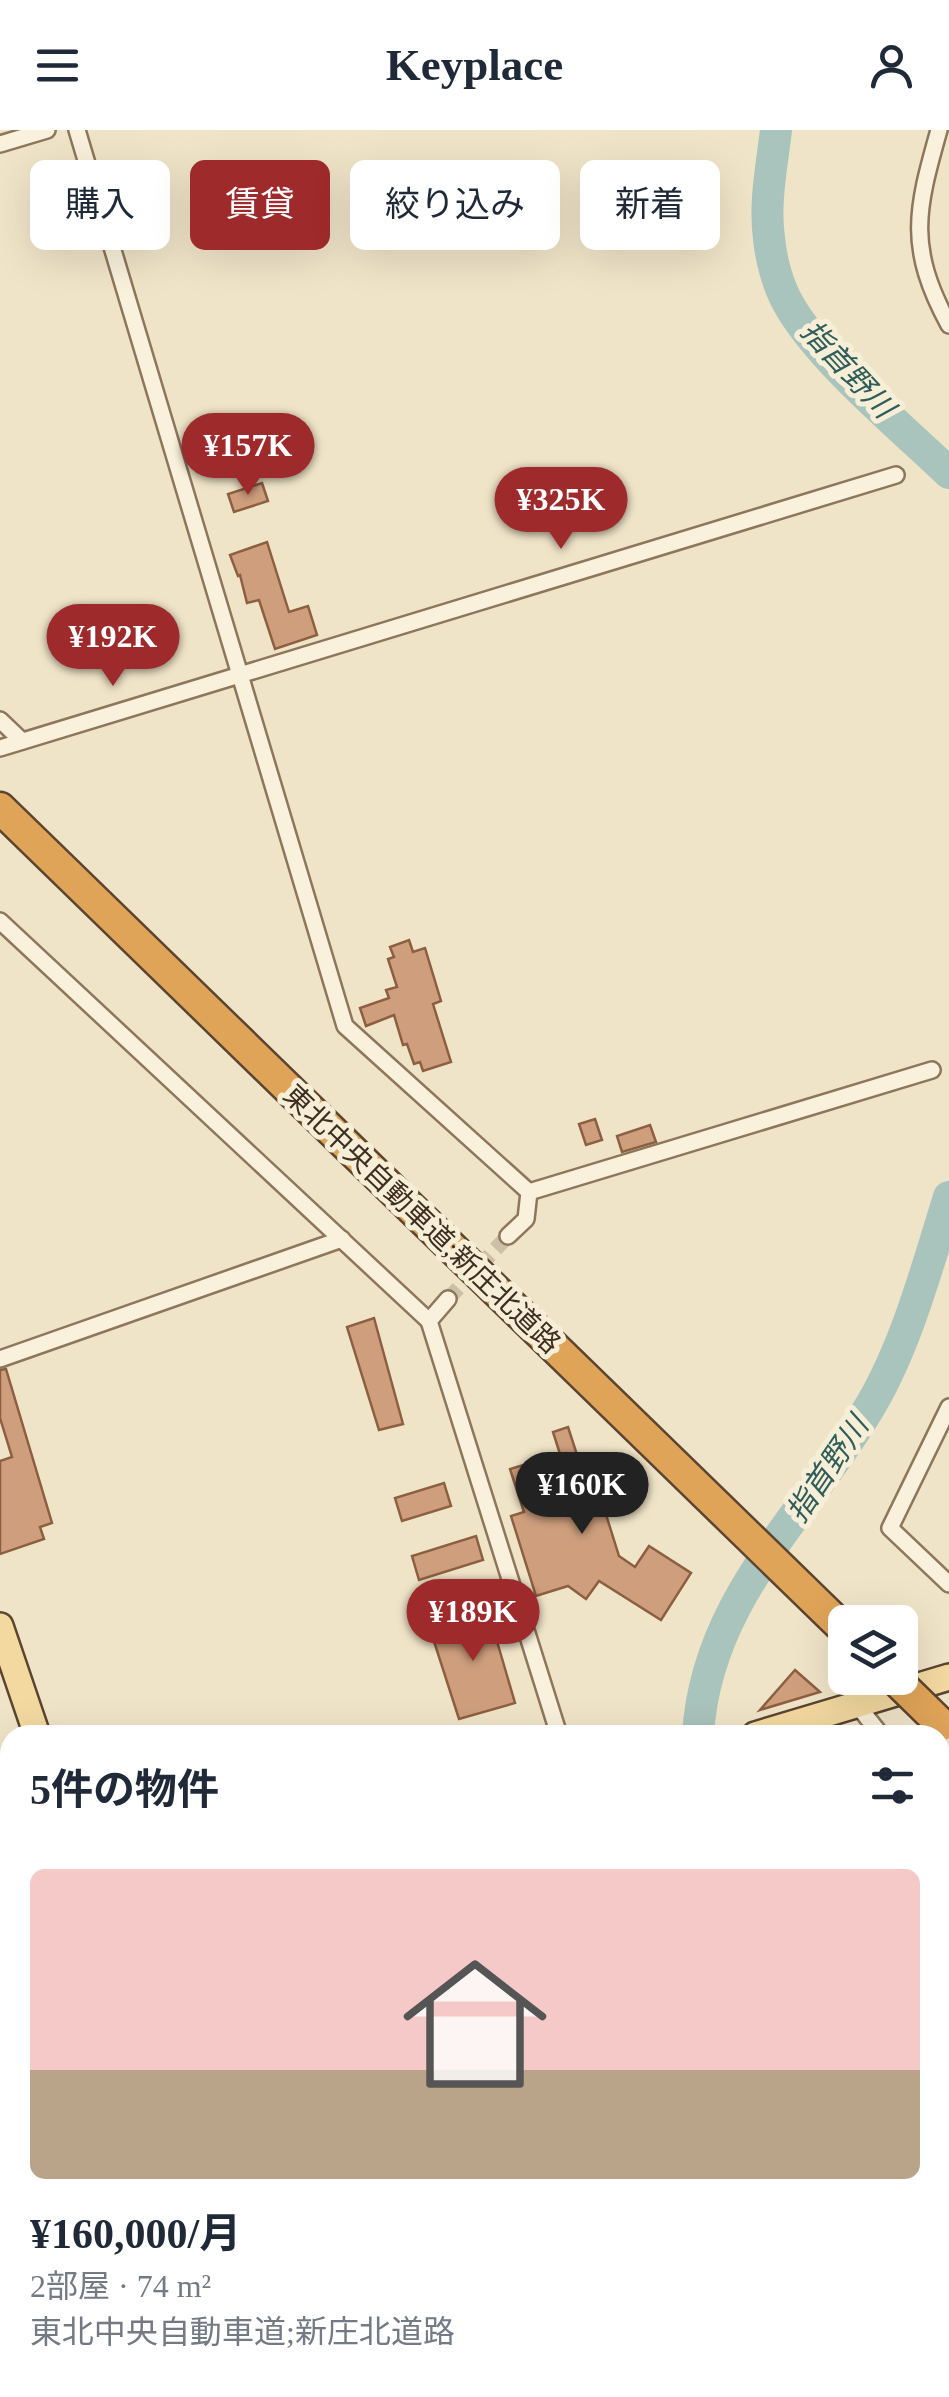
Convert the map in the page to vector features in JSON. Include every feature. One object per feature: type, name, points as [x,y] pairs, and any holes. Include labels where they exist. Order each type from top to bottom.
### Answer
[{"type":"highway","name":"東北中央自動車道;新庄北道路","points":[[0,808],[828,1614]]},
{"type":"highway","points":[[912,1695],[943,1725]]},
{"type":"main road","points":[[0,1626],[34,1725]]},
{"type":"main road","points":[[791,1725],[949,1677]]},
{"type":"street","points":[[0,144],[47,130]]},
{"type":"street","points":[[78,130],[344,1026],[530,1192]]},
{"type":"street","points":[[939,130],[922,187],[918,220],[921,254],[949,325]]},
{"type":"street","points":[[0,748],[896,475]]},
{"type":"street","points":[[0,720],[22,741]]},
{"type":"street","points":[[0,921],[430,1320],[556,1725]]},
{"type":"street","points":[[530,1192],[932,1070]]},
{"type":"street","points":[[508,1236],[526,1219],[530,1192]]},
{"type":"street","points":[[0,1360],[342,1240]]},
{"type":"street","points":[[430,1320],[448,1299]]},
{"type":"street","points":[[949,1407],[890,1528],[949,1584]]},
{"type":"street","points":[[858,1706],[873,1725]]},
{"type":"building","points":[[266,428],[280,466],[256,475],[244,436]]},
{"type":"building","points":[[262,483],[268,501],[234,512],[228,494]]},
{"type":"building","points":[[267,542],[289,612],[308,606],[317,635],[275,649],[259,600],[247,603],[230,555]]},
{"type":"building","points":[[409,940],[413,952],[425,948],[441,1001],[433,1004],[451,1062],[423,1071],[420,1062],[414,1064],[407,1044],[403,1045],[394,1015],[366,1026],[360,1008],[389,998],[386,990],[397,987],[388,959],[394,957],[390,947]]},
{"type":"building","points":[[595,1119],[602,1140],[586,1145],[579,1124]]},
{"type":"building","points":[[650,1125],[656,1142],[622,1152],[617,1136]]},
{"type":"building","points":[[374,1318],[403,1424],[379,1430],[347,1327]]},
{"type":"building","points":[[6,1369],[52,1523],[40,1527],[44,1539],[0,1554],[0,1461],[12,1457],[0,1418],[0,1370]]},
{"type":"building","points":[[568,1427],[589,1492],[598,1489],[619,1556],[635,1567],[649,1546],[691,1573],[661,1620],[599,1581],[586,1599],[568,1586],[536,1596],[511,1516],[524,1512],[510,1469],[560,1454],[553,1432]]},
{"type":"building","points":[[444,1483],[451,1506],[402,1521],[395,1498]]},
{"type":"building","points":[[476,1536],[483,1560],[419,1580],[412,1556]]},
{"type":"building","points":[[487,1607],[515,1703],[459,1719],[430,1629]]},
{"type":"building","points":[[795,1670],[820,1692],[760,1710]]},
{"type":"waterway","name":"指首野川","points":[[776,130],[768,225],[773,264],[785,298],[841,371],[949,473]]},
{"type":"waterway","name":"指首野川","points":[[699,1725],[705,1686],[719,1641],[739,1599],[846,1444],[896,1355],[949,1197]]},
{"type":"tunnel","points":[[448,1299],[508,1236]]}]
